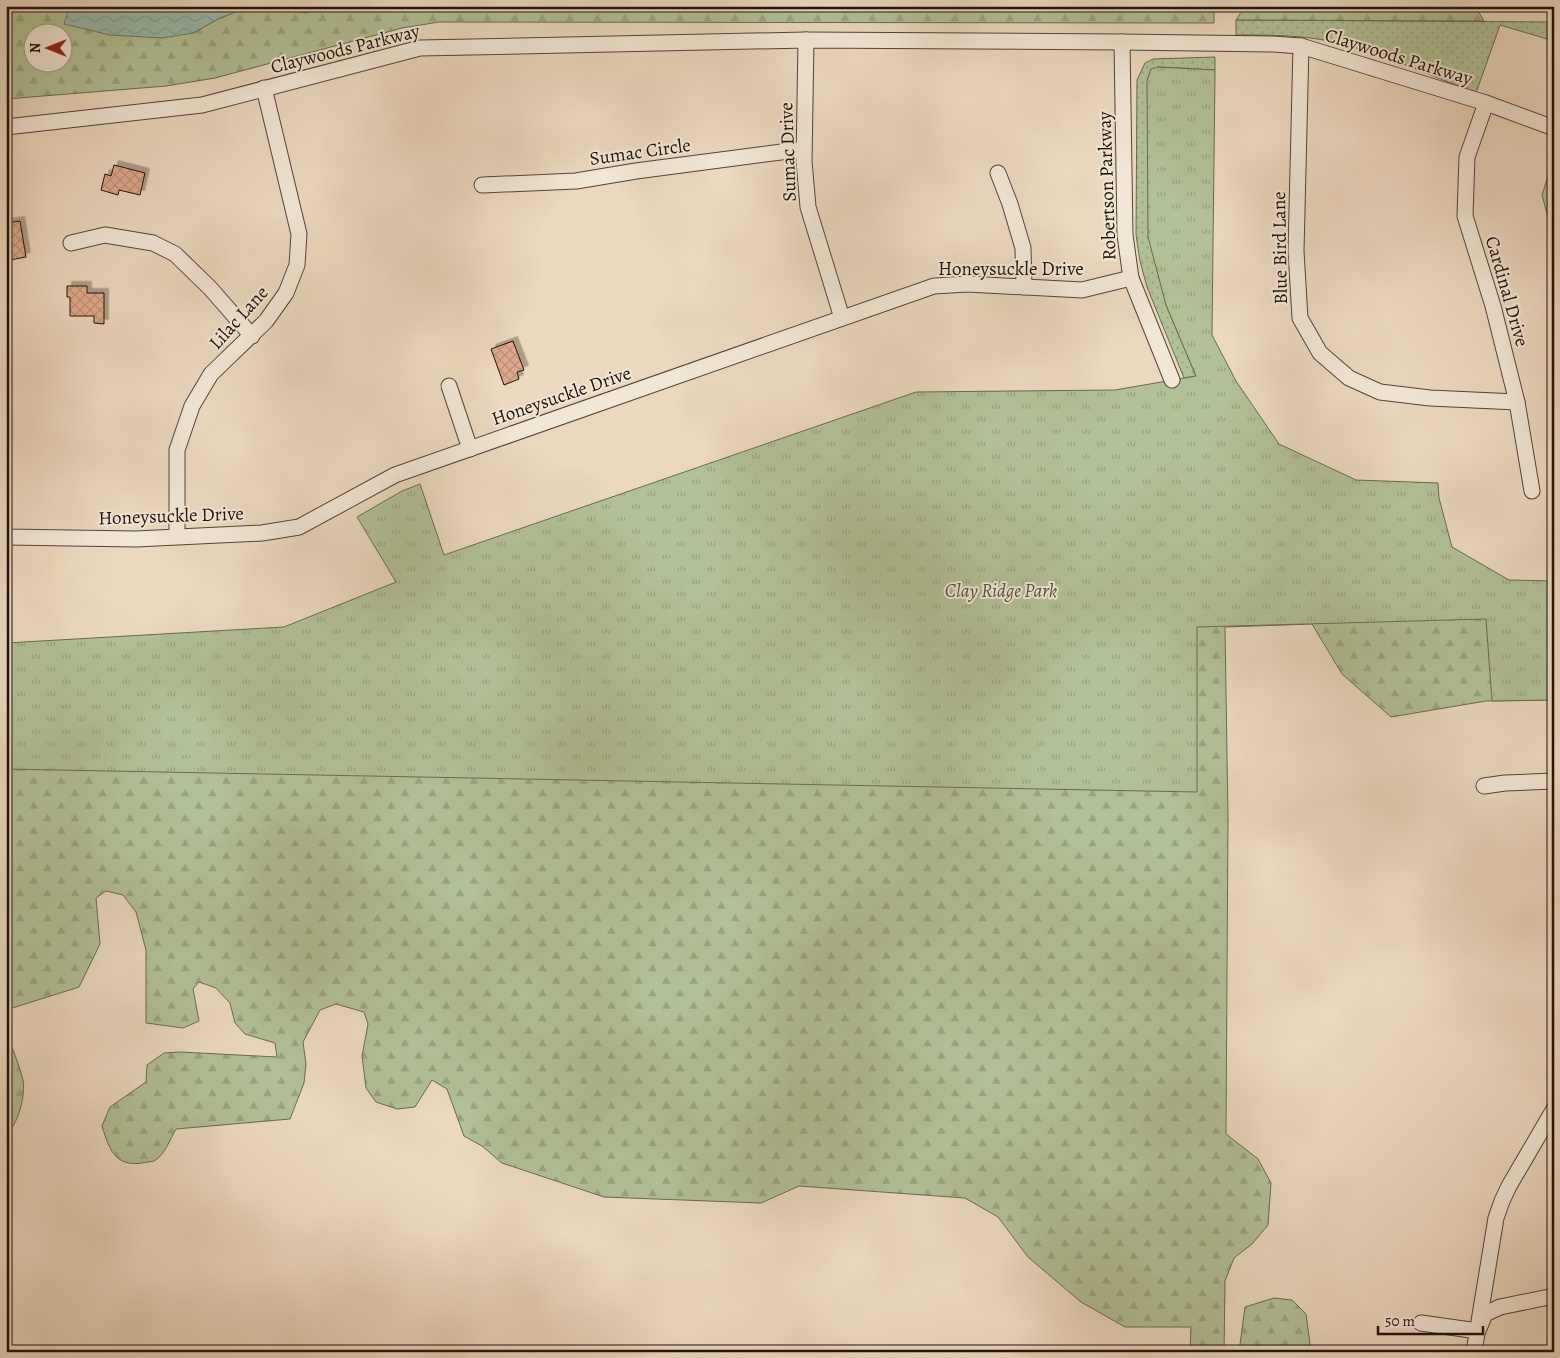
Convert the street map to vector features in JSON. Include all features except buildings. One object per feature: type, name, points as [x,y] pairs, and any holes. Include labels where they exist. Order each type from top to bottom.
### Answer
[{"type":"street","name":"Claywoods Parkway","points":[[6,127],[202,105],[420,48],[806,40],[1122,42],[1301,46],[1486,104],[1554,128]]},
{"type":"street","name":"Sumac Drive","points":[[806,40],[804,149],[808,207],[842,318]]},
{"type":"street","name":"Robertson Parkway","points":[[1122,42],[1125,235],[1131,278],[1172,380]]},
{"type":"street","name":"Blue Bird Lane","points":[[1301,46],[1296,250],[1300,318],[1320,353],[1349,378],[1380,392],[1430,398],[1518,402]]},
{"type":"street","name":"Lilac Lane","points":[[177,536],[176,450],[192,406],[212,374],[266,322],[286,293],[297,265],[299,234],[264,88]]},
{"type":"street","name":"Cardinal Drive","points":[[1486,104],[1467,157],[1465,216],[1493,306],[1518,402],[1532,491]]},
{"type":"street","name":"Sumac Circle","points":[[482,185],[576,181],[636,171],[804,149]]},
{"type":"street","points":[[998,173],[1010,204],[1023,248],[1024,287]]},
{"type":"street","points":[[71,243],[105,235],[153,242],[175,254],[210,288],[252,336]]},
{"type":"street","name":"Honeysuckle Drive","points":[[6,537],[136,538],[262,533],[299,527],[395,475],[934,286],[967,284],[1082,290],[1131,278]]},
{"type":"street","points":[[449,386],[470,449]]},
{"type":"street","points":[[1484,786],[1554,781]]},
{"type":"street","points":[[1474,1352],[1496,1218],[1502,1201],[1554,1110]]},
{"type":"street","points":[[1478,1332],[1485,1314],[1500,1307],[1554,1296]]},
{"type":"street","points":[[1421,1323],[1478,1332]]},
{"type":"green space","points":[[6,6],[84,6],[68,12],[193,33],[218,19],[250,6],[306,13],[328,6],[1214,6],[1214,23],[439,22],[402,28],[215,78],[166,86],[6,99]]},
{"type":"green space","points":[[1245,6],[1454,6],[1477,9],[1484,21],[1236,20]]},
{"type":"green space","points":[[1236,20],[1554,22],[1554,41],[1500,25],[1476,93],[1382,56],[1343,44],[1302,37],[1236,35]]},
{"type":"green space","points":[[1215,57],[1215,70],[1158,67],[1166,305],[1196,376],[1184,378],[1147,287],[1140,261],[1136,235],[1137,80],[1145,63],[1153,59]]},
{"type":"green space","name":"Clay Ridge Park","points":[[1158,67],[1215,70],[1212,335],[1236,381],[1279,444],[1356,480],[1438,483],[1439,498],[1452,547],[1509,580],[1554,581],[1554,700],[1492,701],[1486,619],[1197,627],[1197,792],[6,769],[6,643],[284,627],[396,582],[357,517],[402,491],[420,484],[444,555],[916,392],[1115,390],[1196,376],[1166,305],[1148,237],[1147,81],[1151,69]]},
{"type":"green space","points":[[1554,157],[1554,240],[1542,195]]},
{"type":"green space","points":[[1238,416],[1480,585],[1554,589],[1554,700],[1486,701],[1391,717],[1342,674],[1312,624],[1225,627],[1228,818],[1226,1134],[1258,1159],[1271,1183],[1268,1225],[1252,1244],[1234,1258],[1225,1281],[1224,1352],[1190,1352],[1191,1327],[1125,1327],[1081,1302],[1028,1257],[998,1217],[965,1198],[799,1186],[761,1203],[604,1197],[502,1163],[482,1146],[464,1136],[447,1089],[432,1080],[415,1107],[397,1109],[376,1102],[366,1088],[362,1056],[368,1024],[364,1012],[336,1004],[320,1010],[303,1042],[306,1064],[304,1083],[290,1119],[176,1129],[164,1151],[154,1161],[142,1163],[125,1162],[119,1159],[110,1148],[102,1126],[110,1107],[146,1082],[147,1065],[164,1053],[180,1052],[277,1057],[275,1043],[245,1034],[235,1023],[230,1003],[216,988],[199,982],[193,989],[199,1021],[183,1028],[146,1023],[146,950],[136,912],[123,895],[106,891],[96,898],[100,944],[79,987],[6,1010],[6,651],[157,658]]},
{"type":"green space","points":[[6,1038],[9,1039],[17,1060],[24,1086],[17,1117],[6,1134]]},
{"type":"green space","points":[[1274,1298],[1292,1300],[1306,1314],[1311,1352],[1239,1352],[1245,1307]]},
{"type":"water","points":[[84,6],[250,6],[218,19],[193,33],[162,38],[110,35],[72,26],[72,22],[65,22],[68,12]]}]
